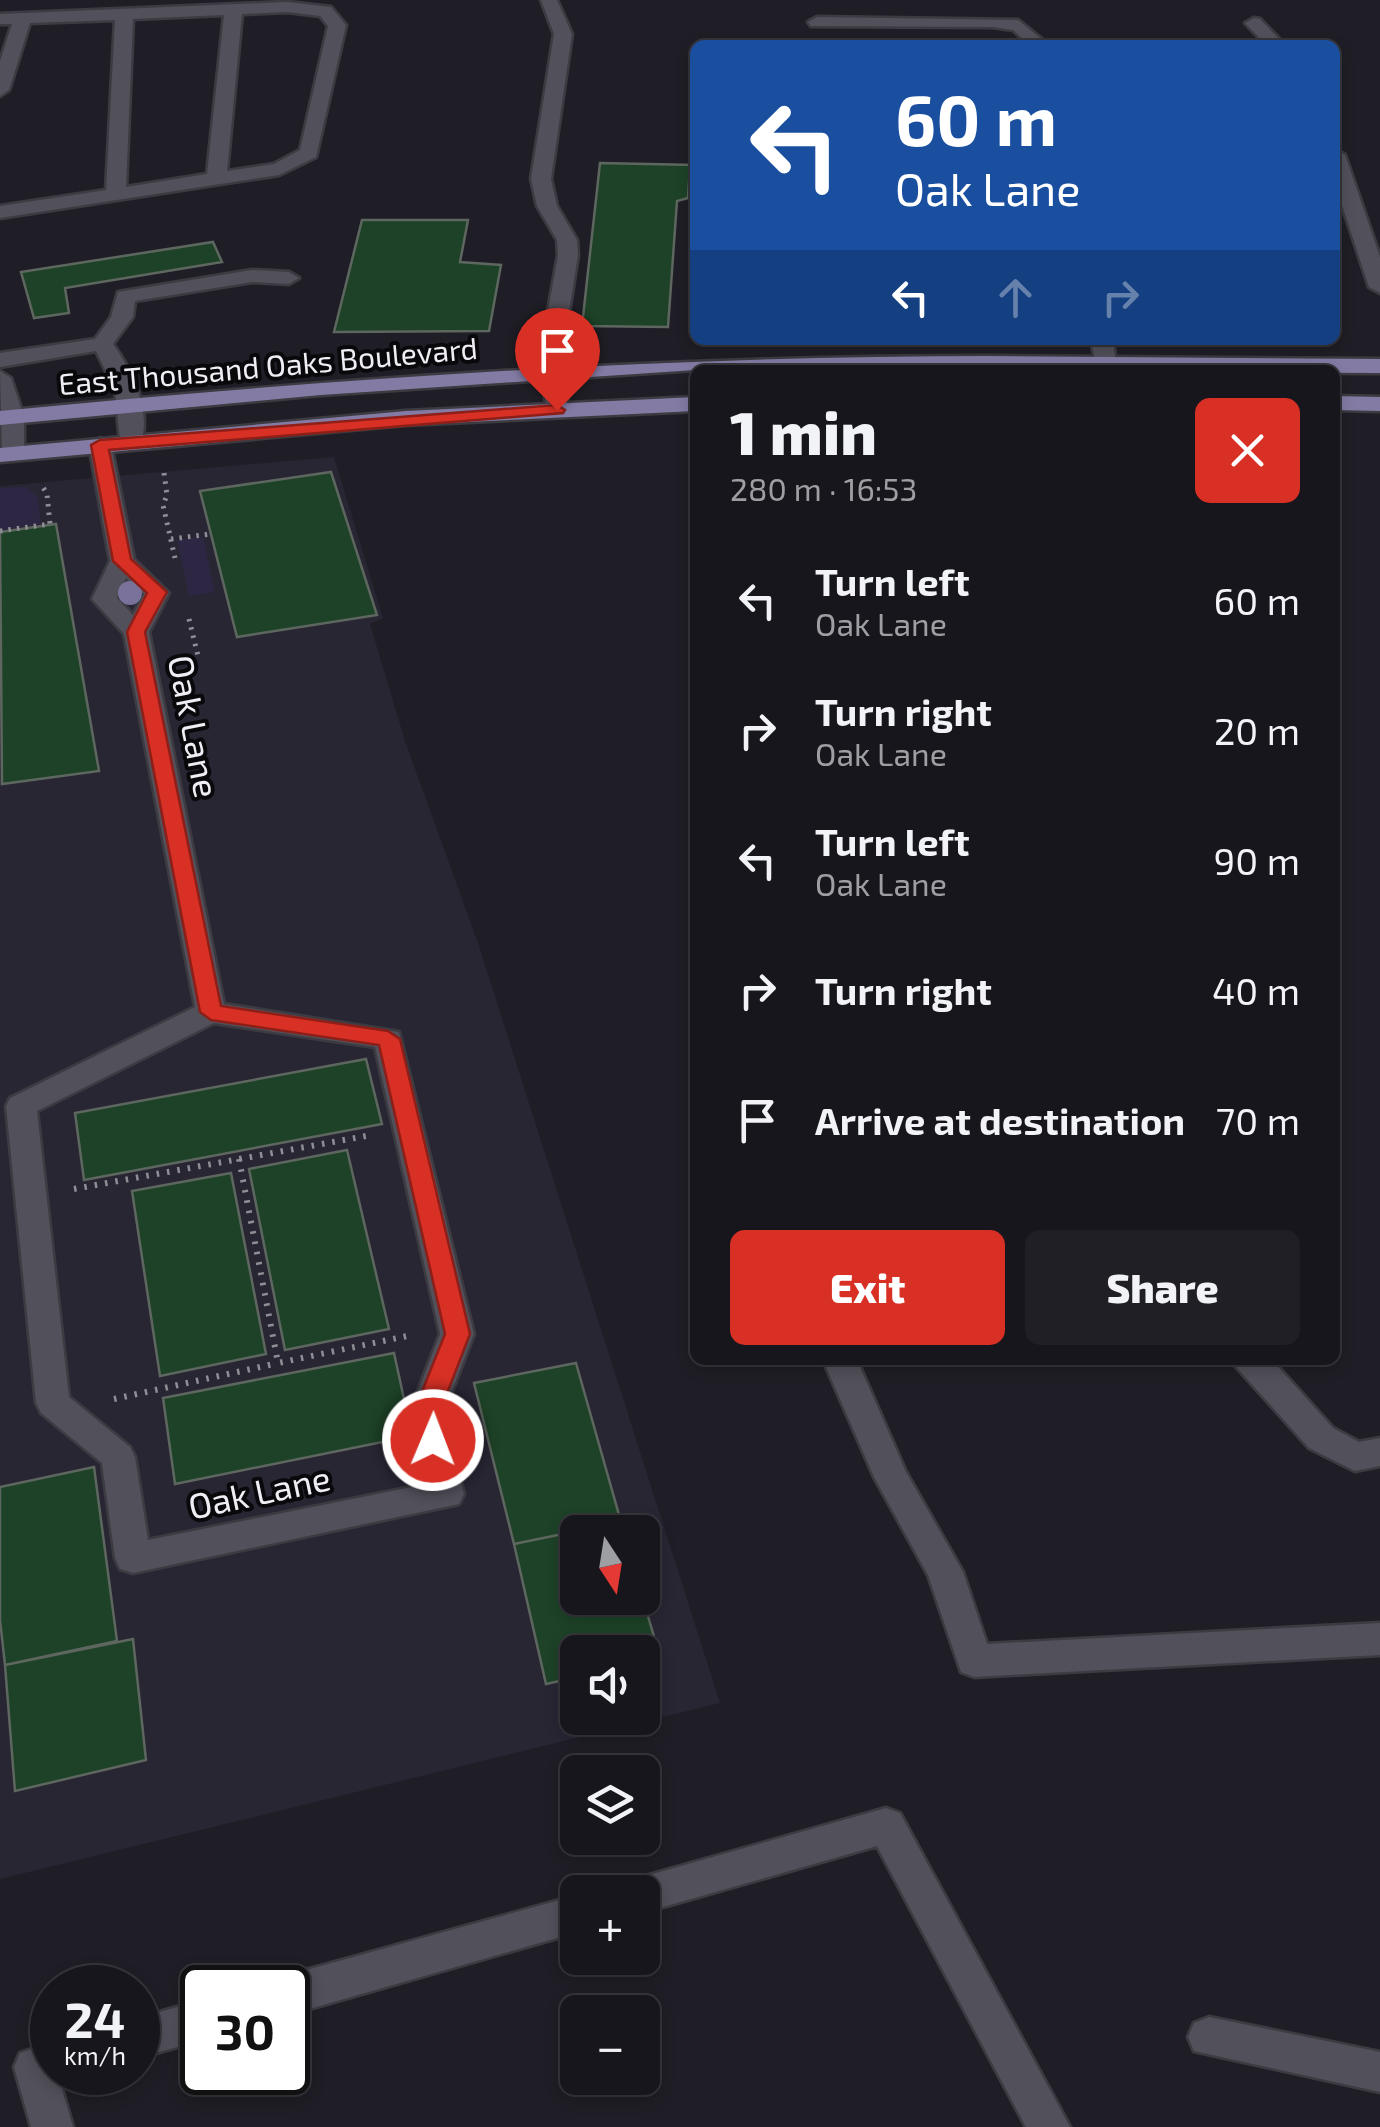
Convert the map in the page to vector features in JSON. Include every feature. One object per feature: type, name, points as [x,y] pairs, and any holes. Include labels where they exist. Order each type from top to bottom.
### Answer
[{"type":"main road","name":"East Thousand Oaks Boulevard","points":[[1340,366],[1380,366]]},
{"type":"main road","name":"East Thousand Oaks Boulevard","points":[[7,417],[553,373],[690,370]]},
{"type":"main road","points":[[1340,403],[1380,404]]},
{"type":"main road","name":"East Thousand Oaks Boulevard","points":[[6,455],[557,410],[690,404]]},
{"type":"street","points":[[550,1],[563,34],[540,179],[546,206],[567,240],[568,254],[552,350],[557,410]]},
{"type":"street","points":[[0,19],[287,6],[325,11],[337,25],[309,153],[279,169],[0,212]]},
{"type":"street","points":[[216,181],[234,9]]},
{"type":"street","points":[[116,195],[124,14]]},
{"type":"street","points":[[0,90],[23,18]]},
{"type":"street","points":[[818,22],[993,22],[1018,25],[1034,40]]},
{"type":"street","points":[[1254,23],[1271,40]]},
{"type":"street","points":[[1340,170],[1380,287]]},
{"type":"street","points":[[0,360],[102,344],[122,317],[125,296],[252,276],[289,278]]},
{"type":"street","points":[[102,344],[118,364],[133,405],[131,442]]},
{"type":"street","points":[[1103,345],[1105,365]]},
{"type":"street","points":[[0,378],[7,417],[6,455]]},
{"type":"street","name":"Oak Lane","points":[[100,445],[122,561],[104,598],[136,632],[211,1012]]},
{"type":"street","name":"Oak Lane","points":[[122,561],[157,592],[136,632]]},
{"type":"street","name":"Oak Lane","points":[[211,1012],[388,1039],[457,1334],[426,1414],[447,1494],[134,1558],[118,1457],[53,1403],[20,1106],[211,1012]]},
{"type":"street","points":[[842,1365],[891,1477],[945,1572],[974,1661],[1380,1639]]},
{"type":"street","points":[[1255,1365],[1321,1438],[1354,1456],[1380,1452]]},
{"type":"street","points":[[660,1890],[886,1826],[1049,2127]]},
{"type":"street","points":[[310,1990],[560,1918]]},
{"type":"street","points":[[1209,2037],[1380,2072]]},
{"type":"street","points":[[43,2095],[52,2127]]},
{"type":"path","points":[[0,531],[50,524],[47,494],[40,483]]},
{"type":"path","points":[[171,539],[211,534]]},
{"type":"path","points":[[71,1189],[384,1133]]},
{"type":"path","points":[[238,1159],[278,1363]]},
{"type":"path","points":[[114,1399],[426,1332]]},
{"type":"shaded area","points":[[334,457],[383,618],[370,624],[405,741],[478,943],[720,1703],[660,1718],[660,1635],[560,1635],[560,1735],[589,1735],[0,1879],[0,486]]},
{"type":"shaded area","points":[[26,487],[37,496],[41,524],[0,530],[0,488]]},
{"type":"shaded area","points":[[203,537],[215,592],[189,596],[177,540]]},
{"type":"building","points":[[600,163],[690,165],[688,198],[677,201],[668,327],[582,326]]},
{"type":"building","points":[[362,220],[468,220],[460,262],[501,265],[489,331],[334,332]]},
{"type":"building","points":[[213,242],[222,262],[65,288],[69,313],[34,318],[21,272]]},
{"type":"building","points":[[331,472],[377,615],[237,637],[200,491]]},
{"type":"building","points":[[56,524],[99,771],[2,784],[0,532]]},
{"type":"building","points":[[366,1059],[382,1124],[84,1180],[75,1113]]},
{"type":"building","points":[[347,1150],[389,1329],[285,1350],[249,1169]]},
{"type":"building","points":[[231,1173],[266,1354],[160,1376],[132,1191]]},
{"type":"building","points":[[394,1353],[412,1436],[175,1484],[163,1398]]},
{"type":"building","points":[[576,1363],[619,1515],[560,1515],[560,1535],[514,1544],[474,1383]]},
{"type":"building","points":[[94,1467],[117,1641],[5,1665],[0,1620],[0,1487]]},
{"type":"building","points":[[560,1535],[560,1615],[648,1615],[654,1635],[560,1635],[560,1681],[546,1684],[514,1544]]},
{"type":"building","points":[[133,1639],[146,1760],[15,1791],[5,1665]]},
{"type":"route","points":[[433,1440],[426,1414],[457,1334],[388,1039],[211,1012],[136,632],[157,592],[122,561],[100,445],[406,418],[557,410]]}]
